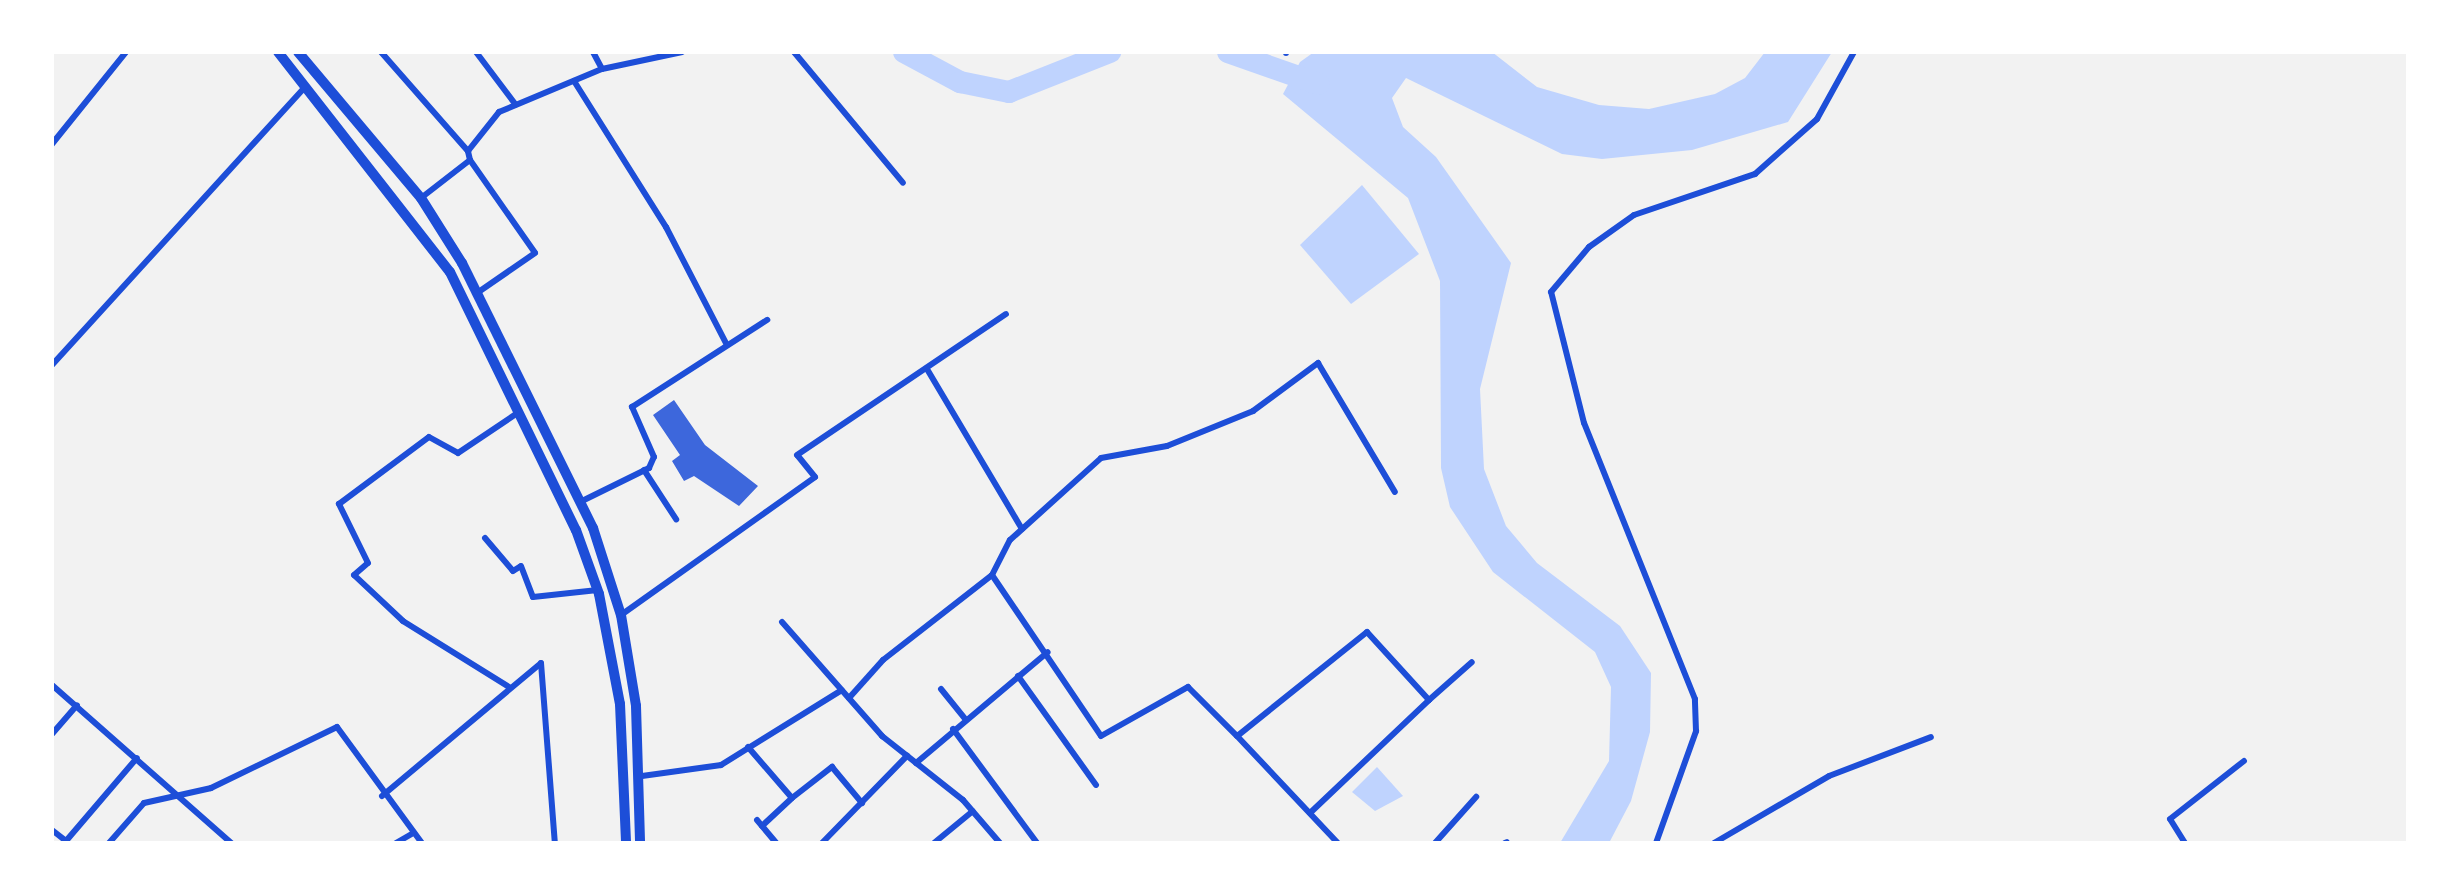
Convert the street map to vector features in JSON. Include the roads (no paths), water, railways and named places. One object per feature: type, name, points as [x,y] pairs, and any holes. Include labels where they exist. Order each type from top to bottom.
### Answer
[{"type":"main road","points":[[278,52],[450,272],[519,412],[598,590],[620,704],[626,843]]},
{"type":"main road","points":[[298,52],[421,198],[477,293],[580,502],[621,615],[642,776],[640,843]]},
{"type":"street","points":[[52,144],[126,52]]},
{"type":"street","points":[[381,52],[468,151],[470,160],[535,253],[477,293]]},
{"type":"street","points":[[476,52],[516,105]]},
{"type":"street","points":[[593,52],[602,69]]},
{"type":"street","points":[[468,151],[499,112],[602,69],[682,52]]},
{"type":"street","points":[[794,52],[903,183]]},
{"type":"street","points":[[1656,843],[1696,731],[1695,699],[1584,423],[1551,292],[1589,247],[1634,215],[1755,174],[1817,119],[1854,52]]},
{"type":"street","points":[[574,81],[666,227],[727,345]]},
{"type":"street","points":[[52,365],[306,86]]},
{"type":"street","points":[[421,198],[470,160]]},
{"type":"street","points":[[621,615],[815,477],[797,455],[1006,314]]},
{"type":"street","points":[[580,502],[644,470],[654,457],[632,407],[767,320]]},
{"type":"street","points":[[849,698],[883,660],[992,575],[1022,529],[1101,458],[1167,446],[1253,411],[1318,363],[1395,492]]},
{"type":"street","points":[[927,369],[1022,529]]},
{"type":"street","points":[[509,687],[403,621],[354,575],[368,563],[339,504],[429,437],[458,453],[519,412]]},
{"type":"street","points":[[644,470],[676,519]]},
{"type":"street","points":[[485,538],[513,571],[521,566],[533,597],[598,590]]},
{"type":"street","points":[[992,575],[1048,652],[1101,736],[1188,687],[1338,843]]},
{"type":"street","points":[[782,622],[849,698],[907,756],[973,811],[1000,843]]},
{"type":"street","points":[[1237,736],[1367,632],[1429,700]]},
{"type":"street","points":[[916,763],[1048,652]]},
{"type":"street","points":[[1310,813],[1472,662]]},
{"type":"street","points":[[382,796],[541,663],[555,843]]},
{"type":"street","points":[[1018,676],[1096,785]]},
{"type":"street","points":[[52,685],[178,793],[231,843]]},
{"type":"street","points":[[941,689],[965,719]]},
{"type":"street","points":[[642,776],[721,765],[842,690]]},
{"type":"street","points":[[52,734],[77,705]]},
{"type":"street","points":[[109,843],[144,803],[211,788],[337,727],[382,796],[422,843]]},
{"type":"street","points":[[953,729],[1037,843]]},
{"type":"street","points":[[1714,843],[1829,776],[1931,737]]},
{"type":"street","points":[[748,747],[792,798]]},
{"type":"street","points":[[822,843],[907,756]]},
{"type":"street","points":[[52,830],[66,841],[137,758]]},
{"type":"street","points":[[2185,843],[2170,819],[2244,761]]},
{"type":"street","points":[[776,843],[760,823],[832,767],[862,803]]},
{"type":"street","points":[[1435,843],[1476,797]]},
{"type":"street","points":[[934,843],[973,811]]},
{"type":"street","points":[[396,843],[413,833]]},
{"type":"water","points":[[1314,52],[1492,52],[1537,87],[1599,105],[1649,109],[1715,94],[1745,78],[1765,52],[1832,52],[1788,122],[1692,150],[1602,159],[1562,154],[1406,78],[1392,98],[1403,127],[1436,157],[1511,263],[1480,389],[1484,469],[1506,526],[1537,563],[1620,626],[1651,673],[1650,732],[1631,801],[1609,843],[1560,843],[1609,761],[1611,687],[1595,652],[1493,572],[1450,507],[1441,468],[1440,281],[1408,198],[1283,94],[1300,62]]},
{"type":"water","points":[[1362,185],[1419,254],[1351,304],[1300,245]]},
{"type":"water","points":[[1377,767],[1403,796],[1375,811],[1352,792]]},
{"type":"waterway","points":[[904,52],[960,82],[1009,92],[1110,52]]},
{"type":"waterway","points":[[1228,52],[1319,84]]}]
